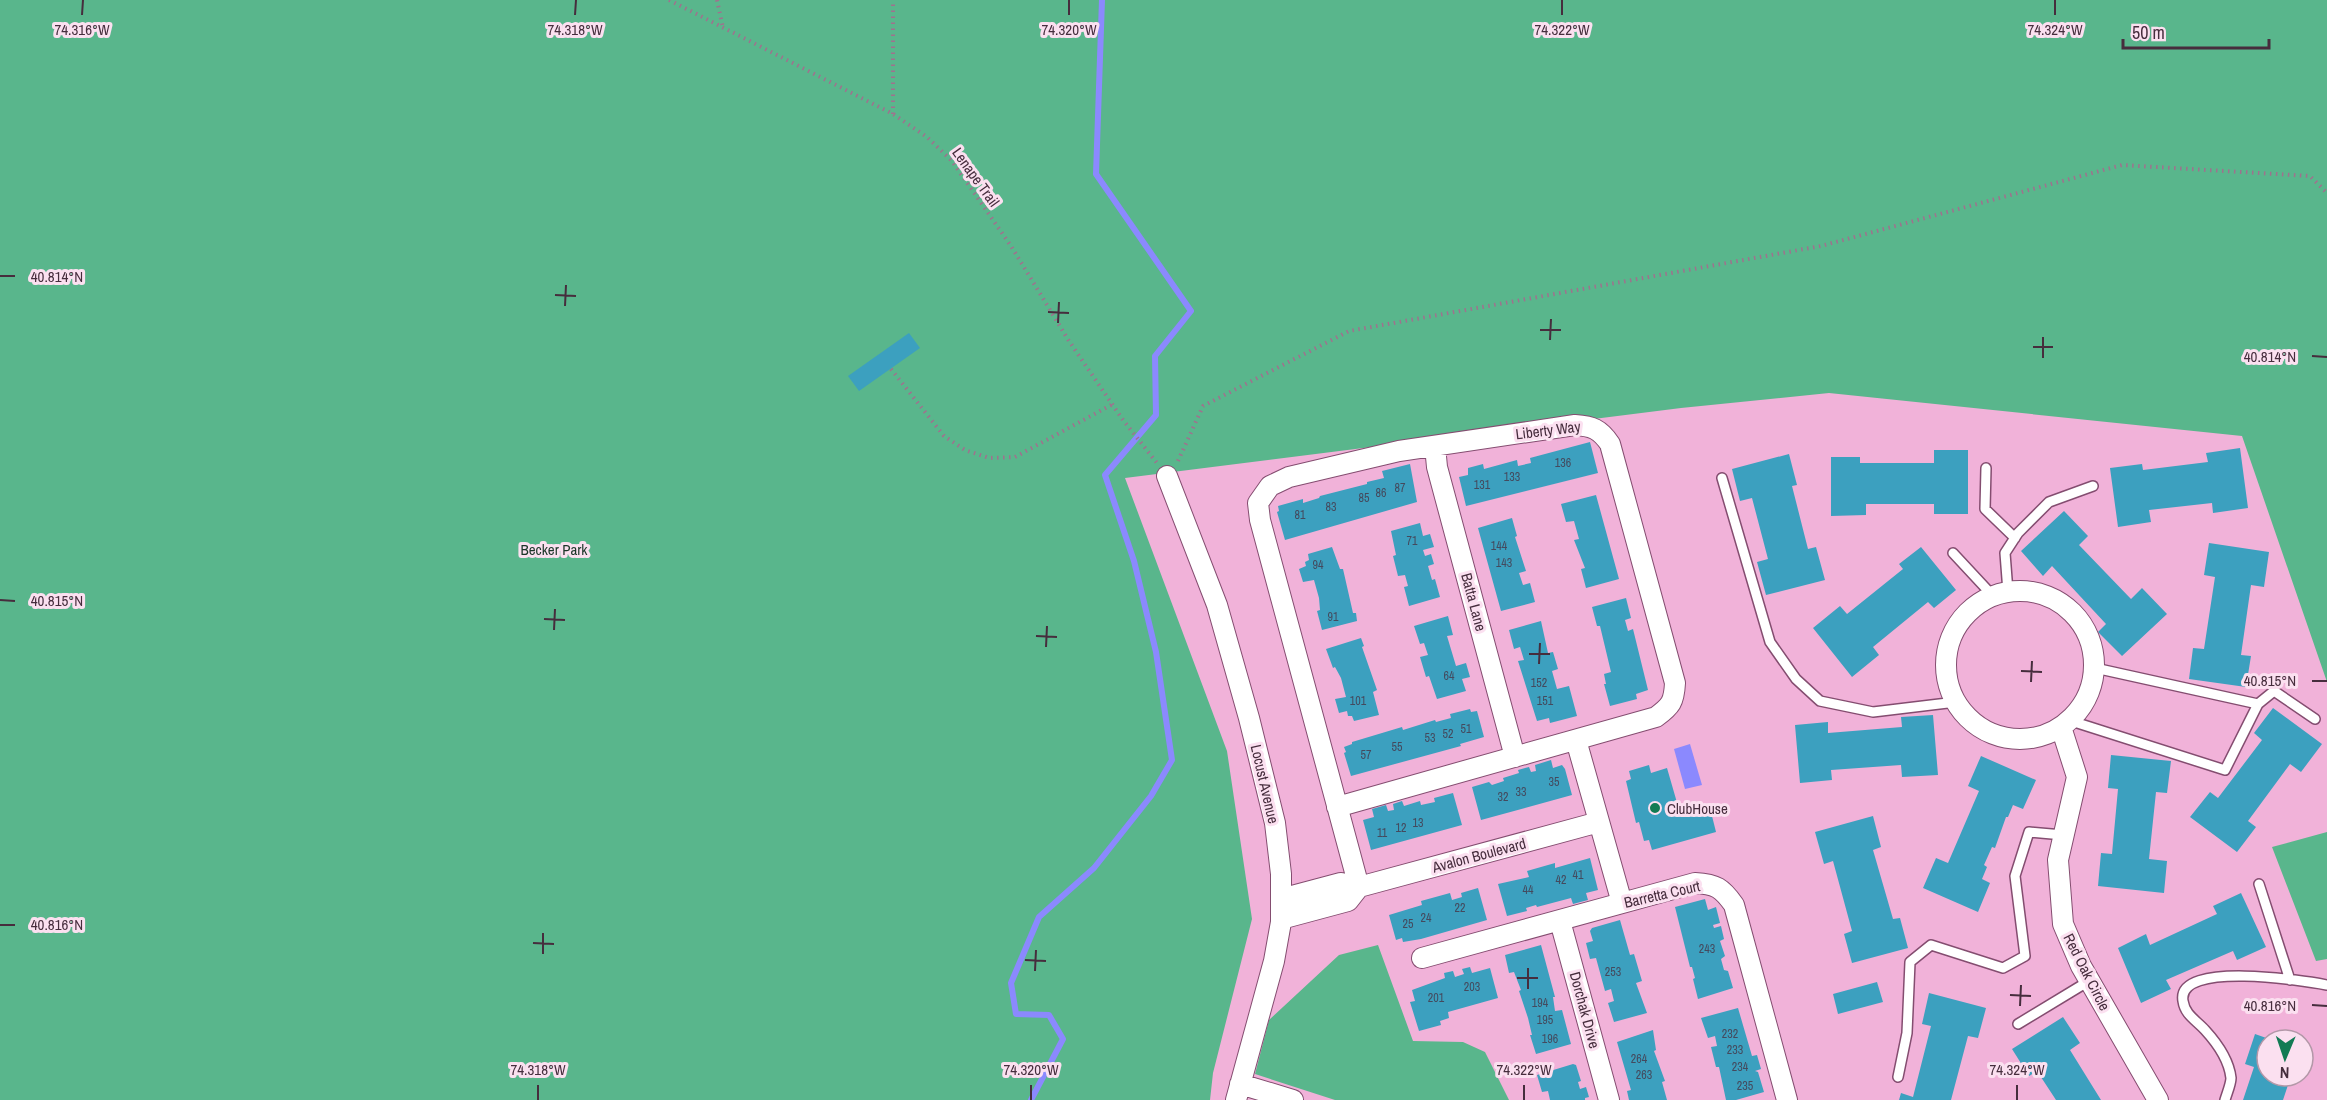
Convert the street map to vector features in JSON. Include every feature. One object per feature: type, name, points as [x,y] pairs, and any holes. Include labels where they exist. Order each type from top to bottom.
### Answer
[{"type":"street","name":"Liberty Way","points":[[1337,807],[1656,717],[1669,708],[1674,697],[1675,683],[1610,444],[1602,432],[1590,426],[1575,424],[1399,452],[1289,477],[1270,486],[1258,503],[1260,520],[1337,807],[1359,887]]},
{"type":"street","name":"Batta Lane","points":[[1435,446],[1437,467],[1515,757]]},
{"type":"street","name":"Locust Avenue","points":[[1168,479],[1216,605],[1249,718],[1275,823],[1281,874],[1281,919],[1274,961],[1238,1092]]},
{"type":"street","points":[[2023,590],[2046,595],[2067,606],[2083,624],[2092,645],[2095,669],[2090,691],[2078,712],[2064,724],[2037,738],[2011,739],[1986,731],[1966,716],[1951,694],[1945,669],[1948,644],[1959,621],[1978,603],[2000,594],[2023,590]]},
{"type":"street","name":"Red Oak Circle","points":[[2064,724],[2077,777],[2058,860],[2063,924],[2089,981],[2158,1100]]},
{"type":"street","points":[[1576,740],[1623,903]]},
{"type":"street","name":"Avalon Boulevard","points":[[1281,899],[1341,883],[1359,887],[1599,822]]},
{"type":"street","name":"Barretta Court","points":[[1422,958],[1695,883],[1711,884],[1726,894],[1734,905],[1787,1100]]},
{"type":"street","name":"Avalon Boulevard","points":[[1281,919],[1348,901],[1359,887]]},
{"type":"street","name":"Dorchak Drive","points":[[1560,921],[1609,1100]]},
{"type":"street","points":[[1238,1092],[1293,1100]]},
{"type":"lane","points":[[1986,468],[1985,509],[2015,538]]},
{"type":"lane","points":[[1722,478],[1770,642],[1796,679],[1820,701],[1873,712],[1956,702]]},
{"type":"lane","points":[[2000,594],[2005,553],[2015,538],[2049,502],[2093,486]]},
{"type":"lane","points":[[1953,553],[2000,594]]},
{"type":"lane","points":[[2095,669],[2258,704]]},
{"type":"lane","points":[[2064,724],[2225,770],[2258,704],[2274,691],[2315,719]]},
{"type":"lane","points":[[1898,1077],[1907,1034],[1910,962],[1931,945],[2003,968],[2025,956],[2015,876],[2029,832],[2063,836]]},
{"type":"lane","points":[[2259,884],[2290,980]]},
{"type":"lane","points":[[2225,1100],[2231,1079],[2224,1057],[2204,1029],[2190,1017],[2183,1001],[2183,994],[2191,984],[2206,977],[2231,975],[2327,985]]},
{"type":"lane","points":[[2018,1024],[2089,981]]},
{"type":"path","name":"Lenape Trail","points":[[669,0],[893,114],[927,137],[952,161],[1011,246],[1069,341],[1123,420],[1168,479]]},
{"type":"path","points":[[717,0],[723,28]]},
{"type":"path","points":[[893,0],[893,114]]},
{"type":"path","points":[[1168,479],[1203,406],[1349,331],[1821,246],[2122,165],[2310,176],[2327,193]]},
{"type":"path","points":[[891,369],[944,436],[965,450],[989,458],[1015,457],[1113,404]]},
{"type":"green space","name":"Becker Park","points":[[0,0],[2327,0],[2327,682],[2242,436],[1829,393],[1681,408],[1125,478],[1227,751],[1252,919],[1213,1073],[1210,1100],[0,1100]]},
{"type":"green space","points":[[2327,832],[2327,959],[2316,961],[2272,847]]},
{"type":"green space","points":[[1378,945],[1413,1041],[1463,1042],[1485,1052],[1509,1100],[1335,1100],[1255,1074],[1269,1020],[1339,955]]},
{"type":"shaded area","points":[[1690,744],[1702,785],[1685,789],[1674,749]]},
{"type":"building","points":[[909,333],[920,348],[859,391],[848,376]]},
{"type":"building","points":[[1590,442],[1598,473],[1466,506],[1459,477],[1468,475],[1468,468],[1483,464],[1484,469],[1517,460],[1518,466],[1531,463],[1530,458]]},
{"type":"building","points":[[2240,448],[2248,508],[2213,513],[2212,503],[2149,510],[2151,522],[2118,527],[2110,468],[2142,464],[2143,470],[2208,462],[2206,453]]},
{"type":"building","points":[[1934,450],[1968,450],[1968,514],[1934,514],[1934,504],[1866,504],[1866,515],[1831,516],[1831,457],[1860,457],[1860,463],[1934,463]]},
{"type":"building","points":[[1789,454],[1797,485],[1792,486],[1808,549],[1816,547],[1825,580],[1766,595],[1757,562],[1768,559],[1752,498],[1740,501],[1732,469]]},
{"type":"building","points":[[1410,464],[1417,502],[1285,540],[1277,512],[1279,511],[1278,506],[1303,499],[1303,503],[1320,496],[1367,484],[1367,482],[1384,478],[1382,471]]},
{"type":"building","points":[[1596,495],[1619,579],[1586,588],[1581,569],[1585,568],[1574,540],[1579,539],[1574,521],[1566,522],[1561,504]]},
{"type":"building","points":[[2064,511],[2088,536],[2079,545],[2131,599],[2142,588],[2167,614],[2122,656],[2098,632],[2106,624],[2052,566],[2043,576],[2021,551]]},
{"type":"building","points":[[1512,518],[1517,536],[1515,537],[1526,571],[1519,573],[1523,585],[1530,583],[1535,602],[1501,611],[1478,528]]},
{"type":"building","points":[[1420,523],[1423,536],[1430,534],[1434,547],[1423,550],[1425,556],[1431,554],[1434,564],[1428,566],[1432,580],[1435,579],[1440,597],[1409,606],[1404,587],[1408,586],[1405,575],[1398,576],[1393,556],[1396,555],[1391,531]]},
{"type":"building","points":[[2209,543],[2269,552],[2264,587],[2251,585],[2241,655],[2251,656],[2246,687],[2189,679],[2193,648],[2204,649],[2215,577],[2204,575]]},
{"type":"building","points":[[1332,547],[1340,569],[1343,569],[1357,621],[1322,630],[1317,611],[1320,610],[1319,598],[1314,580],[1303,582],[1299,569],[1306,566],[1305,562],[1309,560],[1308,554]]},
{"type":"building","points":[[1921,547],[1956,590],[1934,608],[1928,602],[1873,647],[1879,655],[1852,677],[1813,628],[1840,606],[1847,614],[1903,569],[1899,564]]},
{"type":"building","points":[[1626,598],[1631,618],[1625,620],[1628,631],[1633,629],[1648,690],[1636,694],[1637,699],[1610,706],[1604,684],[1606,684],[1604,674],[1611,672],[1600,626],[1597,626],[1592,607]]},
{"type":"building","points":[[1448,616],[1453,635],[1447,636],[1456,666],[1466,663],[1470,677],[1462,679],[1466,691],[1437,699],[1429,676],[1426,677],[1420,657],[1428,655],[1424,643],[1420,644],[1414,626]]},
{"type":"building","points":[[1541,621],[1548,653],[1553,652],[1558,669],[1552,671],[1557,689],[1569,686],[1577,716],[1550,723],[1549,718],[1537,721],[1518,661],[1524,660],[1520,647],[1514,649],[1509,630]]},
{"type":"building","points":[[1361,638],[1377,690],[1373,692],[1379,715],[1354,721],[1352,716],[1348,716],[1347,711],[1339,713],[1335,699],[1346,697],[1341,678],[1335,667],[1333,668],[1326,649]]},
{"type":"building","points":[[2273,708],[2322,744],[2301,772],[2290,764],[2248,821],[2256,827],[2237,852],[2190,817],[2210,792],[2218,798],[2262,740],[2254,733]]},
{"type":"building","points":[[1470,709],[1471,712],[1477,711],[1484,737],[1460,744],[1461,746],[1351,776],[1344,747],[1352,742],[1402,727],[1403,730],[1435,720],[1436,722],[1451,718],[1450,714]]},
{"type":"building","points":[[1933,715],[1938,775],[1902,777],[1901,765],[1831,770],[1832,780],[1800,783],[1795,725],[1828,722],[1828,733],[1902,727],[1901,717]]},
{"type":"building","points":[[2111,755],[2171,761],[2167,793],[2156,792],[2149,859],[2167,861],[2164,893],[2098,886],[2101,853],[2112,854],[2118,789],[2108,788]]},
{"type":"building","points":[[1981,756],[2036,780],[2023,809],[2013,805],[2006,817],[1995,848],[1992,847],[1984,865],[1987,867],[1982,879],[1990,883],[1978,912],[1923,888],[1936,858],[1948,863],[1979,791],[1968,786]]},
{"type":"building","points":[[1551,760],[1553,768],[1562,765],[1565,769],[1572,795],[1481,820],[1472,787],[1504,781],[1503,778],[1529,767],[1531,772],[1536,771],[1535,765]]},
{"type":"building","name":"ClubHouse","points":[[1649,765],[1651,773],[1667,768],[1680,813],[1709,804],[1716,832],[1652,850],[1649,840],[1644,841],[1639,822],[1636,823],[1626,781],[1631,779],[1629,771]]},
{"type":"building","points":[[1453,793],[1462,825],[1371,850],[1363,820],[1374,817],[1372,809],[1386,805],[1388,811],[1394,810],[1393,804],[1402,801],[1404,806],[1420,801],[1421,805],[1435,802],[1434,798]]},
{"type":"building","points":[[1873,816],[1881,847],[1873,850],[1893,919],[1900,918],[1908,948],[1852,963],[1844,934],[1852,931],[1833,861],[1824,864],[1815,832]]},
{"type":"building","points":[[1590,858],[1598,890],[1586,893],[1588,900],[1573,904],[1571,898],[1537,907],[1536,905],[1526,908],[1527,911],[1507,916],[1498,884],[1529,877],[1527,871],[1555,863],[1555,868]]},
{"type":"building","points":[[1478,888],[1487,920],[1421,939],[1403,942],[1402,938],[1396,940],[1389,915],[1422,905],[1421,901],[1450,893],[1452,900],[1462,897],[1461,893]]},
{"type":"building","points":[[2241,893],[2266,947],[2237,960],[2233,951],[2166,980],[2171,989],[2141,1003],[2118,948],[2146,934],[2150,945],[2217,914],[2213,906]]},
{"type":"building","points":[[1705,899],[1708,910],[1716,907],[1720,923],[1713,925],[1714,928],[1721,926],[1724,939],[1720,941],[1725,956],[1721,959],[1724,970],[1728,971],[1733,988],[1698,999],[1693,979],[1695,978],[1692,967],[1690,967],[1675,907]]},
{"type":"building","points":[[1620,920],[1630,955],[1634,954],[1642,981],[1636,983],[1647,1013],[1614,1022],[1608,1003],[1614,1001],[1611,989],[1605,991],[1596,958],[1590,959],[1586,943],[1593,941],[1590,931],[1592,928]]},
{"type":"building","points":[[1541,945],[1555,997],[1553,997],[1555,1011],[1562,1010],[1571,1044],[1536,1054],[1519,991],[1521,990],[1514,972],[1509,973],[1505,955]]},
{"type":"building","points":[[1470,967],[1472,973],[1490,968],[1498,998],[1448,1012],[1449,1018],[1440,1021],[1441,1025],[1419,1031],[1410,1002],[1415,1001],[1412,990],[1445,978],[1444,973],[1453,971],[1455,977],[1464,974],[1462,969]]},
{"type":"building","points":[[1877,982],[1883,1002],[1838,1014],[1833,994]]},
{"type":"building","points":[[1929,993],[1986,1008],[1978,1038],[1968,1036],[1951,1100],[1899,1100],[1901,1093],[1913,1097],[1931,1026],[1922,1024]]},
{"type":"building","points":[[1738,1008],[1752,1056],[1757,1055],[1761,1069],[1755,1071],[1758,1072],[1764,1092],[1736,1100],[1726,1100],[1719,1067],[1716,1067],[1711,1047],[1717,1046],[1715,1036],[1708,1038],[1701,1018]]},
{"type":"building","points":[[2063,1017],[2080,1043],[2070,1050],[2101,1100],[2056,1100],[2037,1071],[2029,1076],[2012,1049]]},
{"type":"building","points":[[1653,1030],[1656,1050],[1654,1051],[1665,1081],[1662,1082],[1667,1100],[1629,1100],[1627,1091],[1631,1090],[1617,1042]]},
{"type":"building","points":[[2255,1034],[2255,1088],[2287,1088],[2283,1100],[2243,1100],[2254,1067],[2245,1064]]},
{"type":"building","points":[[1576,1065],[1581,1081],[1578,1082],[1580,1089],[1586,1087],[1589,1097],[1585,1100],[1550,1100],[1548,1091],[1542,1092],[1537,1075]]},
{"type":"waterway","points":[[1031,1100],[1063,1039],[1049,1015],[1016,1014],[1011,983],[1039,917],[1094,868],[1151,796],[1172,760],[1156,652],[1134,561],[1105,475],[1156,415],[1155,356],[1191,311],[1096,174],[1102,0]]},
{"type":"place","name":"ClubHouse","points":[[1655,808]]}]
